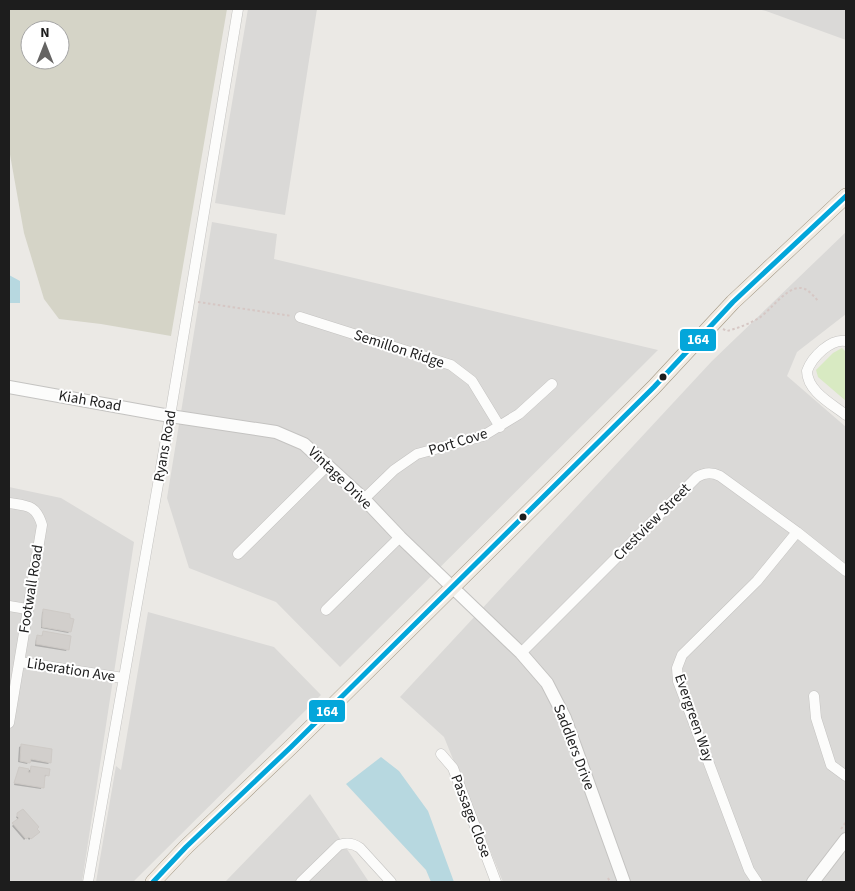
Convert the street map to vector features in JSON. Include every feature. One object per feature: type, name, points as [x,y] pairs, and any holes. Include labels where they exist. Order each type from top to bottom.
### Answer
[{"type":"main road","points":[[154,882],[186,848],[291,747],[635,406],[727,308],[846,196]]},
{"type":"street","name":"Ryans Road","points":[[88,882],[170,416],[238,9]]},
{"type":"street","name":"Semillon Ridge","points":[[300,317],[451,365],[472,381],[500,427]]},
{"type":"street","points":[[846,341],[835,341],[831,344],[813,360],[807,371],[809,384],[846,415]]},
{"type":"street","name":"Port Cove","points":[[364,499],[394,470],[418,454],[483,436],[518,414],[552,384]]},
{"type":"street","name":"Kiah Road","points":[[9,387],[170,416]]},
{"type":"street","name":"Vintage Drive","points":[[170,416],[276,432],[304,444],[364,499],[452,588]]},
{"type":"street","points":[[238,554],[328,465]]},
{"type":"street","name":"Crestview Street","points":[[521,653],[701,475],[710,473],[720,476],[797,532],[846,571]]},
{"type":"street","name":"Footwall Road","points":[[9,502],[32,507],[38,514],[42,525],[9,723]]},
{"type":"street","name":"Evergreen Way","points":[[757,882],[749,870],[678,681],[677,668],[682,655],[757,581],[797,532]]},
{"type":"street","points":[[326,610],[400,537]]},
{"type":"street","name":"Saddlers Drive","points":[[452,588],[521,653],[547,683],[566,718],[624,882]]},
{"type":"street","points":[[9,606],[27,610]]},
{"type":"street","name":"Liberation Ave","points":[[20,662],[123,678]]},
{"type":"street","points":[[814,696],[816,718],[831,765],[846,776]]},
{"type":"street","name":"Passage Close","points":[[441,754],[453,768],[496,882]]},
{"type":"street","points":[[813,882],[846,839]]},
{"type":"street","points":[[301,882],[339,845],[346,842],[360,848],[391,882]]},
{"type":"path","points":[[721,327],[727,331],[760,317],[788,291],[796,288],[806,290],[818,300]]},
{"type":"path","points":[[188,301],[300,317]]},
{"type":"path","points":[[608,878],[610,882]]},
{"type":"shaded area","points":[[9,9],[227,9],[171,336],[59,319],[44,299],[24,233],[9,149]]},
{"type":"shaded area","points":[[248,9],[317,9],[285,215],[215,203]]},
{"type":"shaded area","points":[[758,9],[846,9],[846,40],[766,11]]},
{"type":"shaded area","points":[[212,222],[277,234],[274,259],[658,350],[340,667],[276,602],[189,568],[167,498]]},
{"type":"shaded area","points":[[846,232],[846,314],[797,352],[787,376],[846,427],[846,882],[503,882],[444,737],[400,697],[712,361]]},
{"type":"shaded area","points":[[9,487],[61,498],[134,542],[82,882],[9,882]]},
{"type":"shaded area","points":[[148,612],[274,647],[321,695],[133,882],[96,882],[116,766],[121,770]]},
{"type":"shaded area","points":[[310,794],[369,882],[225,882]]},
{"type":"green space","points":[[842,348],[846,352],[846,401],[818,377],[816,370],[833,353]]},
{"type":"water","points":[[9,275],[20,281],[20,303],[9,303]]},
{"type":"water","points":[[381,757],[399,771],[428,811],[454,882],[431,882],[426,870],[346,784]]},
{"type":"building","points":[[43,609],[70,614],[70,618],[74,619],[71,632],[42,627]]},
{"type":"building","points":[[43,631],[71,636],[69,650],[36,644],[37,635],[42,636]]},
{"type":"building","points":[[21,744],[52,749],[51,763],[31,759],[30,763],[20,761]]},
{"type":"building","points":[[31,766],[50,769],[49,776],[45,775],[44,788],[14,783],[19,767],[29,769],[28,772],[30,773]]},
{"type":"building","points":[[23,809],[39,827],[37,829],[40,832],[31,839],[29,837],[26,839],[12,823],[19,818],[17,813]]},
{"type":"transit line","name":"164","points":[[153,882],[186,847],[291,747],[654,387],[733,302],[846,196]]}]
